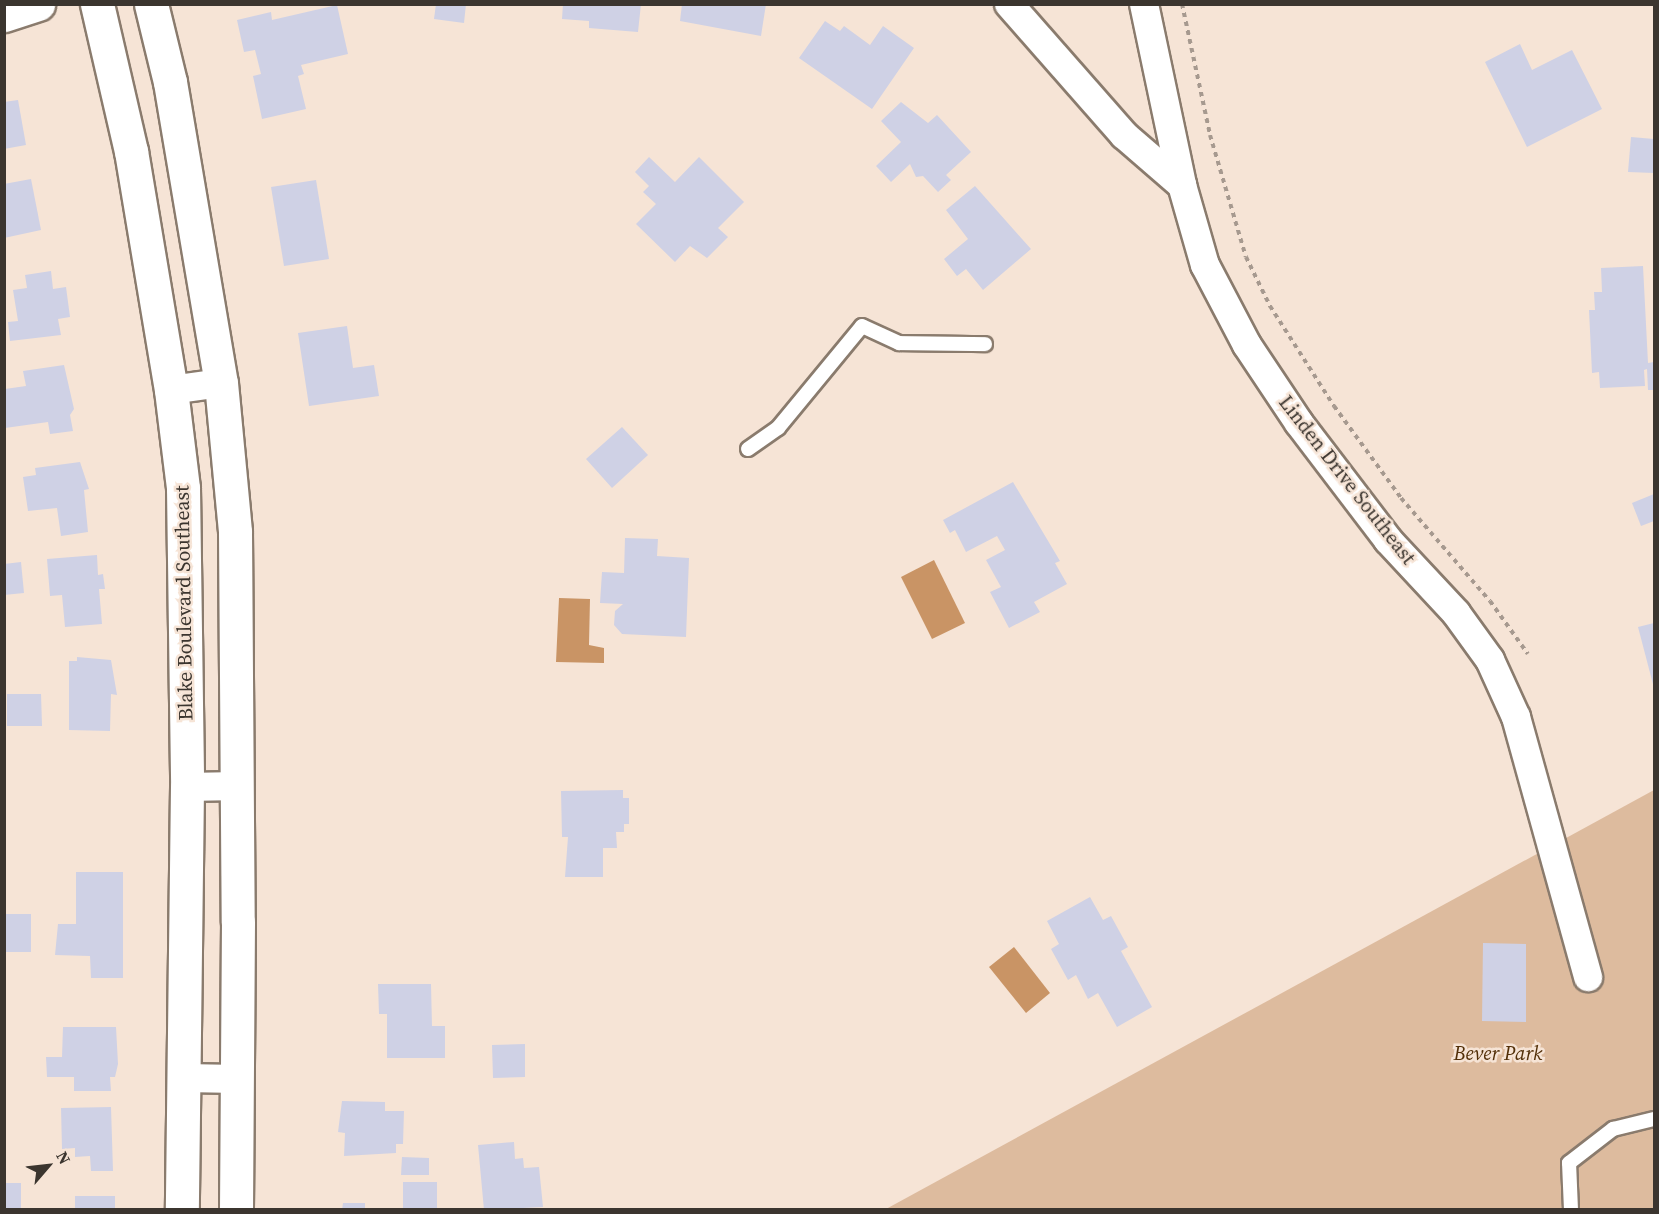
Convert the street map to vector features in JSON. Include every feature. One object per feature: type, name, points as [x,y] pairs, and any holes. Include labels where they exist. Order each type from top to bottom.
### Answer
[{"type":"street","points":[[4,15],[38,4]]},
{"type":"street","name":"Blake Boulevard Southeast","points":[[97,4],[132,151],[171,390],[183,488],[187,788],[182,1209]]},
{"type":"street","points":[[151,4],[170,82],[221,383],[235,532],[238,786],[236,1209]]},
{"type":"street","points":[[1009,4],[1124,135],[1182,186]]},
{"type":"street","name":"Linden Drive Southeast","points":[[1144,4],[1182,186],[1205,265],[1247,345],[1299,423],[1388,540],[1456,613],[1490,660],[1516,717],[1588,977]]},
{"type":"street","points":[[171,390],[221,383]]},
{"type":"street","points":[[187,788],[238,786]]},
{"type":"street","points":[[185,1078],[238,1079]]},
{"type":"lane","points":[[748,449],[778,428],[862,326],[899,343],[985,344]]},
{"type":"lane","points":[[1571,1209],[1569,1163],[1612,1129],[1654,1119]]},
{"type":"path","points":[[1182,4],[1217,157],[1246,257],[1270,306],[1334,406],[1401,498],[1490,601],[1528,654]]},
{"type":"green space","name":"Bever Park","points":[[1654,790],[1654,1209],[886,1209]]},
{"type":"shaded area","points":[[934,560],[965,623],[932,639],[901,577]]},
{"type":"shaded area","points":[[559,598],[590,599],[589,645],[604,648],[604,663],[556,662]]},
{"type":"shaded area","points":[[1014,947],[1050,993],[1026,1013],[989,967]]},
{"type":"building","points":[[436,4],[466,4],[464,23],[434,19]]},
{"type":"building","points":[[563,4],[641,4],[638,32],[589,28],[589,21],[562,19]]},
{"type":"building","points":[[682,4],[766,4],[761,36],[680,21]]},
{"type":"building","points":[[337,5],[348,54],[301,65],[304,74],[298,76],[306,109],[262,119],[253,76],[261,74],[255,50],[244,52],[237,20],[271,12],[272,20]]},
{"type":"building","points":[[825,21],[840,31],[844,26],[870,45],[883,26],[914,48],[872,109],[799,58]]},
{"type":"building","points":[[1520,44],[1532,70],[1572,50],[1602,109],[1527,147],[1485,62]]},
{"type":"building","points":[[18,100],[26,145],[4,149],[4,102]]},
{"type":"building","points":[[901,102],[928,123],[937,115],[971,152],[946,175],[951,180],[938,192],[923,176],[916,177],[910,164],[891,182],[876,166],[901,142],[881,121]]},
{"type":"building","points":[[1631,137],[1654,139],[1654,173],[1628,172]]},
{"type":"building","points":[[649,157],[675,182],[699,157],[744,202],[718,228],[728,237],[707,258],[690,246],[675,262],[636,224],[656,204],[643,192],[649,186],[635,172]]},
{"type":"building","points":[[31,179],[41,230],[4,238],[4,184]]},
{"type":"building","points":[[316,180],[329,259],[284,266],[271,187]]},
{"type":"building","points":[[975,186],[1031,249],[983,290],[966,269],[957,276],[944,259],[968,239],[946,210]]},
{"type":"building","points":[[1643,266],[1648,363],[1654,362],[1654,390],[1648,390],[1647,369],[1644,370],[1645,386],[1600,388],[1599,372],[1592,373],[1589,310],[1595,310],[1594,292],[1602,292],[1601,268]]},
{"type":"building","points":[[51,271],[53,289],[66,287],[70,317],[58,319],[61,335],[10,341],[8,322],[18,321],[13,290],[27,288],[25,275]]},
{"type":"building","points":[[347,326],[353,368],[374,365],[379,396],[309,406],[298,333]]},
{"type":"building","points":[[64,365],[74,409],[70,415],[73,431],[50,434],[48,422],[5,428],[5,389],[26,386],[23,371]]},
{"type":"building","points":[[622,427],[648,455],[612,488],[586,459]]},
{"type":"building","points":[[80,462],[89,489],[84,490],[88,532],[61,536],[57,508],[28,511],[23,477],[36,475],[35,468]]},
{"type":"building","points":[[1013,482],[1060,561],[1055,563],[1067,584],[1034,602],[1040,612],[1009,628],[990,592],[1001,587],[986,560],[1005,550],[997,536],[966,552],[955,530],[950,533],[943,520]]},
{"type":"building","points":[[1654,494],[1654,521],[1641,526],[1632,503]]},
{"type":"building","points":[[625,538],[658,539],[657,556],[689,558],[686,637],[622,634],[614,625],[615,611],[623,604],[600,603],[602,572],[624,573]]},
{"type":"building","points":[[97,555],[98,575],[103,574],[105,589],[99,589],[102,624],[65,627],[62,595],[50,596],[47,559]]},
{"type":"building","points":[[21,562],[24,593],[4,595],[4,564]]},
{"type":"building","points":[[1654,623],[1654,688],[1638,627]]},
{"type":"building","points":[[77,657],[111,660],[117,695],[111,694],[110,731],[69,730],[69,661],[77,661]]},
{"type":"building","points":[[7,694],[41,694],[42,726],[7,726]]},
{"type":"building","points":[[623,790],[623,798],[629,798],[629,824],[624,824],[624,832],[616,832],[617,848],[603,848],[603,877],[565,877],[568,837],[562,837],[561,791]]},
{"type":"building","points":[[76,872],[123,872],[123,978],[91,978],[90,956],[55,955],[58,924],[76,924]]},
{"type":"building","points":[[1090,897],[1103,920],[1111,916],[1128,947],[1121,951],[1152,1007],[1117,1027],[1098,993],[1088,999],[1076,975],[1068,980],[1051,949],[1059,944],[1047,921]]},
{"type":"building","points":[[4,914],[31,914],[31,952],[4,952]]},
{"type":"building","points":[[1483,943],[1526,944],[1526,1022],[1482,1021]]},
{"type":"building","points":[[378,984],[431,984],[432,1026],[445,1026],[445,1058],[387,1058],[387,1014],[379,1014]]},
{"type":"building","points":[[63,1027],[116,1027],[118,1064],[115,1077],[110,1077],[111,1091],[74,1091],[74,1077],[47,1077],[46,1057],[62,1057]]},
{"type":"building","points":[[525,1044],[525,1077],[493,1078],[492,1045]]},
{"type":"building","points":[[342,1101],[385,1102],[385,1111],[404,1111],[403,1144],[396,1144],[396,1153],[344,1156],[345,1133],[338,1132]]},
{"type":"building","points":[[111,1107],[113,1171],[91,1171],[90,1156],[75,1157],[75,1148],[62,1149],[61,1108]]},
{"type":"building","points":[[514,1142],[515,1159],[523,1158],[524,1168],[539,1167],[543,1207],[484,1210],[478,1145]]},
{"type":"building","points":[[402,1157],[429,1158],[429,1175],[401,1175]]},
{"type":"building","points":[[403,1182],[437,1182],[437,1210],[403,1210]]},
{"type":"building","points":[[4,1183],[21,1183],[21,1208],[4,1208]]},
{"type":"building","points":[[75,1196],[115,1196],[115,1210],[75,1210]]},
{"type":"building","points":[[343,1203],[365,1203],[365,1210],[342,1210]]}]
